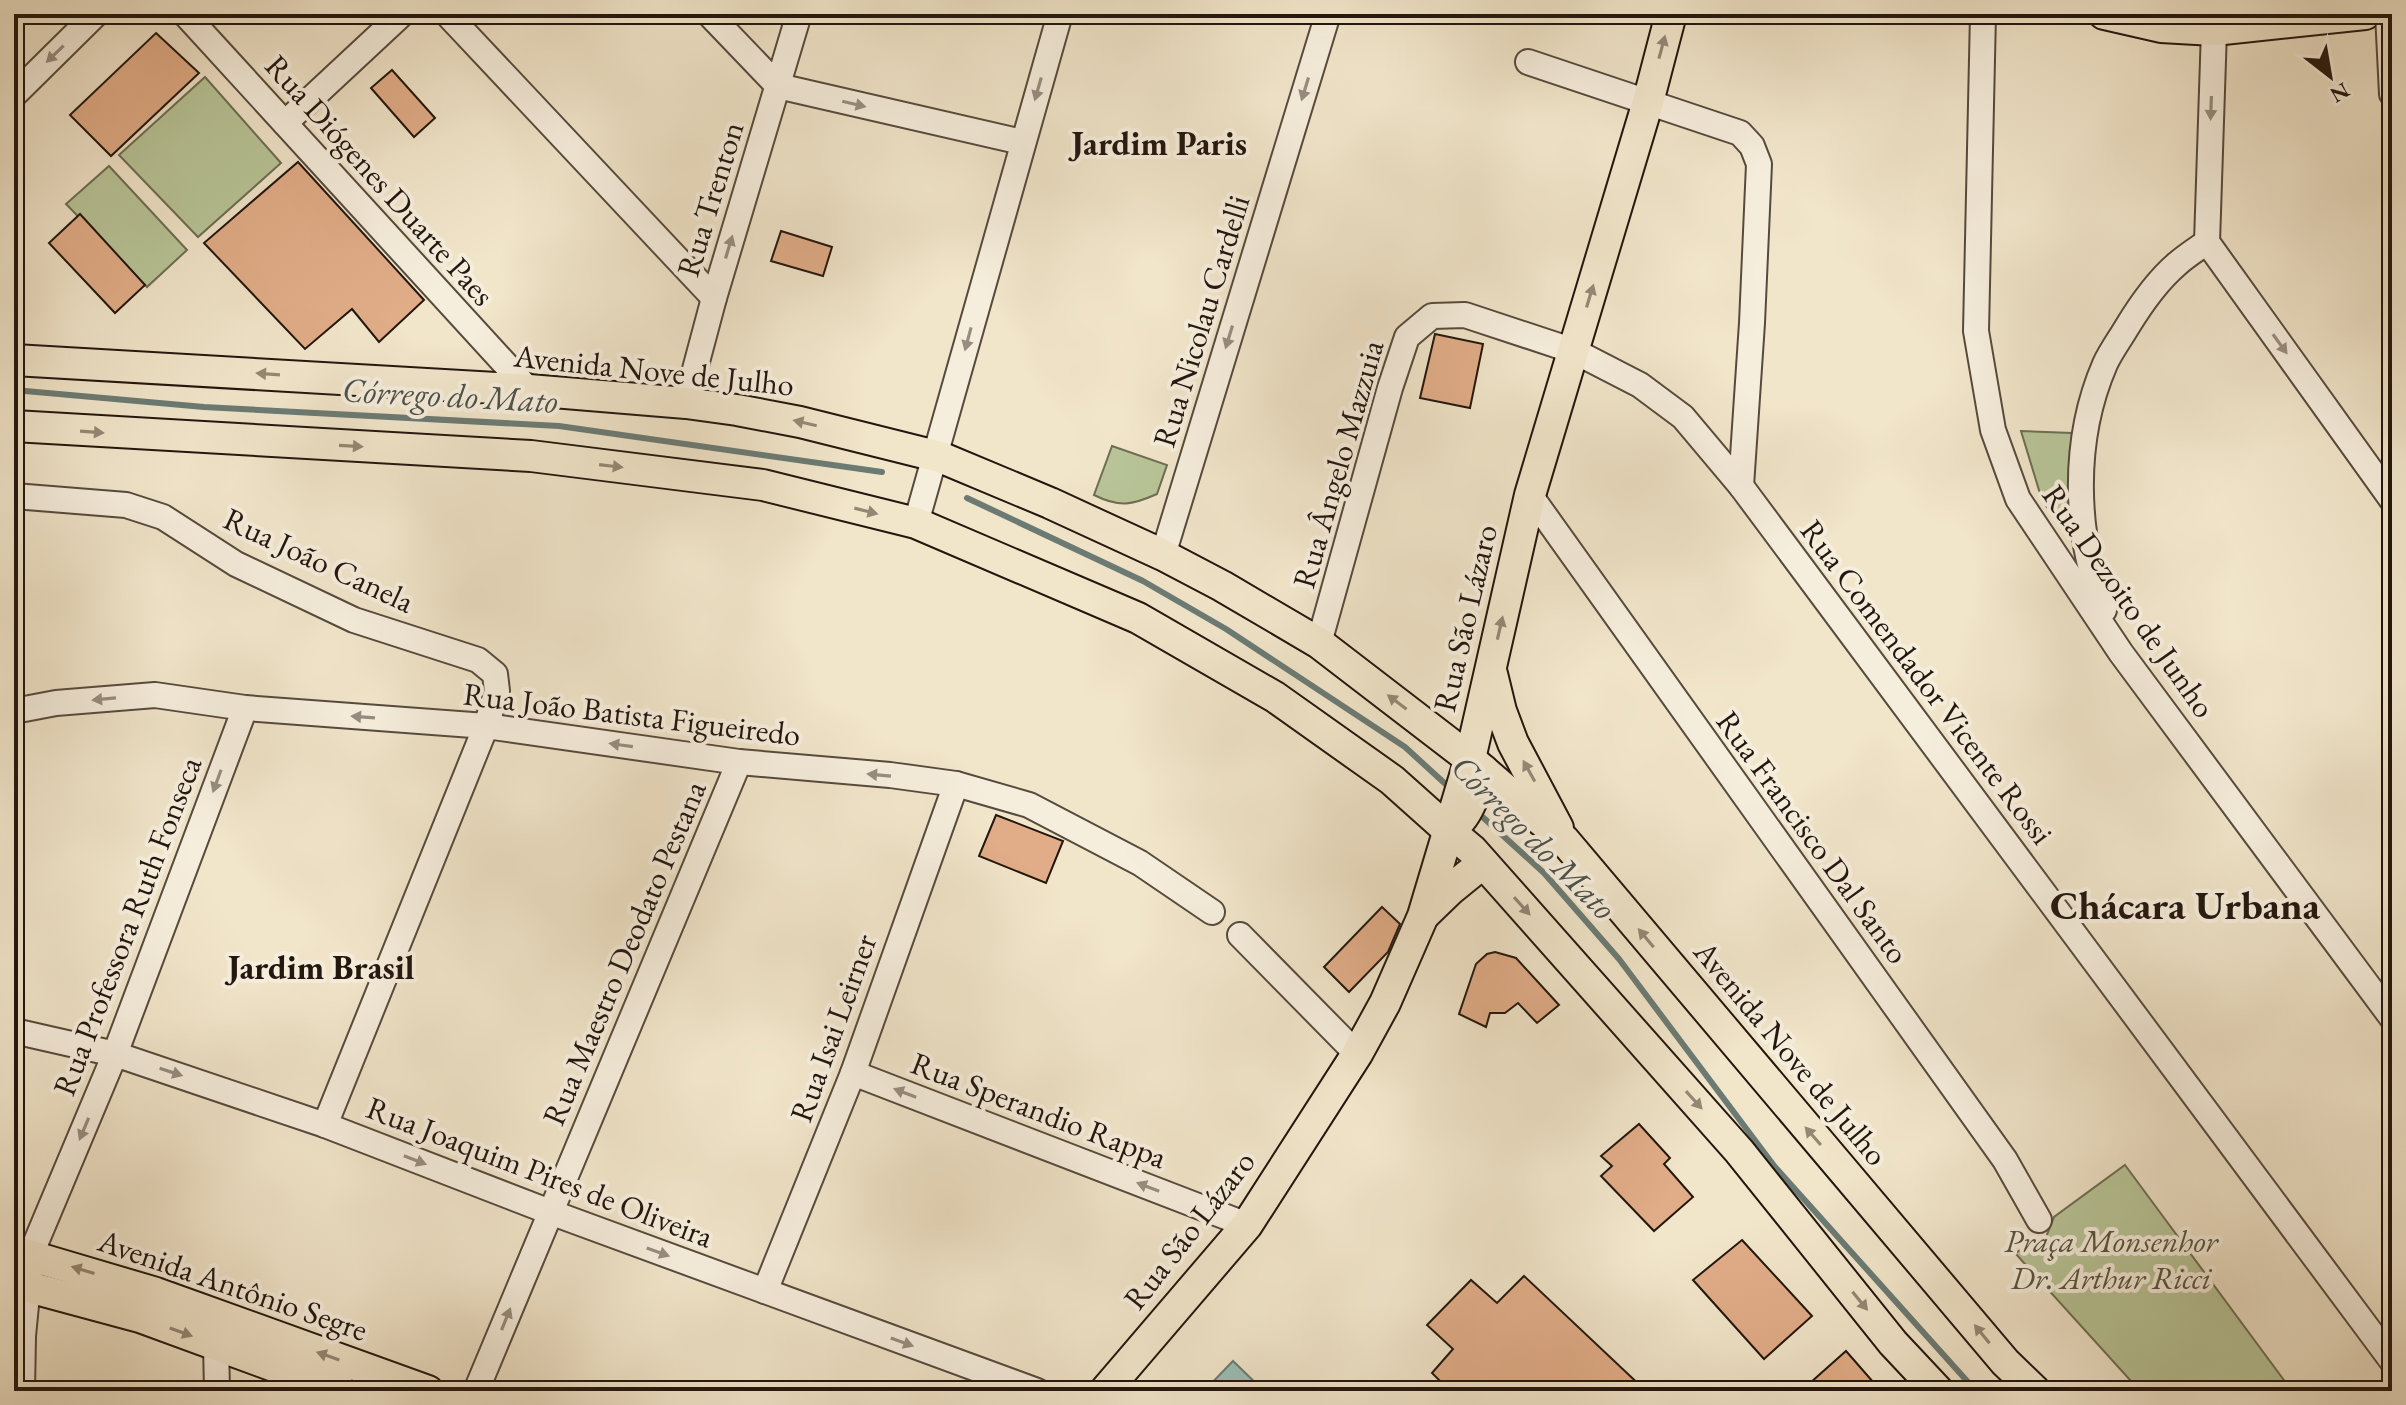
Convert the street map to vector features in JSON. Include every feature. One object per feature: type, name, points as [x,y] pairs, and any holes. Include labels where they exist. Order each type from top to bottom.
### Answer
[{"type":"main road","name":"Rua São Lázaro","points":[[1105,1391],[1247,1225],[1357,1054],[1385,1003],[1423,916],[1453,823],[1473,774],[1490,669],[1530,495],[1648,102],[1671,14]]},
{"type":"main road","points":[[2104,14],[2161,27],[2214,30],[2261,19],[2365,14]]},
{"type":"main road","name":"Avenida Nove de Julho","points":[[14,360],[529,390],[686,403],[800,422],[933,462],[1050,503],[1163,555],[1319,643],[1473,774],[1564,840],[2005,1362],[2035,1391]]},
{"type":"main road","points":[[14,426],[531,456],[763,485],[918,513],[1152,625],[1275,697],[1453,823],[1483,863],[1739,1151],[1893,1343],[1938,1391]]},
{"type":"main road","points":[[1490,669],[1513,743],[1564,840]]},
{"type":"main road","points":[[1423,916],[1483,863]]},
{"type":"main road","name":"Avenida Antônio Segre","points":[[22,1252],[156,1293],[428,1391]]},
{"type":"main road","name":"Avenida Antônio Segre","points":[[20,1284],[140,1317],[342,1391]]},
{"type":"street","points":[[14,95],[96,14]]},
{"type":"street","name":"Rua Diógenes Duarte Paes","points":[[185,14],[529,390]]},
{"type":"street","points":[[285,123],[402,14]]},
{"type":"street","points":[[447,14],[714,298]]},
{"type":"street","points":[[709,14],[778,86],[1022,142]]},
{"type":"street","name":"Rua Trenton","points":[[686,403],[714,298],[799,14]]},
{"type":"street","points":[[918,513],[1060,14]]},
{"type":"street","name":"Rua Nicolau Cardelli","points":[[1163,555],[1328,14]]},
{"type":"street","name":"Rua Dezoito de Junho","points":[[1983,14],[1976,331],[1993,430],[2018,499],[2121,653],[2392,1018]]},
{"type":"street","points":[[2388,14],[2392,94]]},
{"type":"street","points":[[2214,30],[2207,242],[2392,500]]},
{"type":"street","points":[[1528,62],[1740,133],[1752,146],[1759,164],[1741,486]]},
{"type":"street","points":[[2121,653],[2092,580],[2083,524],[2082,447],[2088,418],[2106,361],[2142,304],[2177,264],[2207,242]]},
{"type":"street","name":"Rua Ângelo Mazzuia","points":[[1319,643],[1407,337],[1432,316],[1465,315],[1574,351]]},
{"type":"street","name":"Rua Comendador Vicente Rossi","points":[[1574,351],[1640,385],[1683,417],[1741,486],[2392,1361]]},
{"type":"street","name":"Rua Francisco Dal Santo","points":[[1530,495],[2005,1160],[2039,1220]]},
{"type":"street","name":"Rua João Canela","points":[[14,496],[126,505],[163,517],[236,564],[354,620],[478,660],[495,674],[497,691],[486,726]]},
{"type":"street","name":"Rua João Batista Figueiredo","points":[[14,711],[56,703],[155,695],[245,708],[486,726],[739,762],[956,784],[1029,805],[1140,863],[1212,912]]},
{"type":"street","name":"Rua Professora Ruth Fonseca","points":[[22,1391],[22,1252],[115,1054],[245,708]]},
{"type":"street","points":[[325,1125],[486,726]]},
{"type":"street","name":"Rua Maestro Deodato Pestana","points":[[476,1391],[739,762]]},
{"type":"street","name":"Rua Isai Leirner","points":[[765,1291],[853,1073],[956,784]]},
{"type":"street","points":[[1240,935],[1357,1054]]},
{"type":"street","name":"Rua Joaquim Pires de Oliveira","points":[[14,1031],[115,1054],[325,1125],[550,1212],[1037,1391]]},
{"type":"street","name":"Rua Sperandio Rappa","points":[[853,1073],[1247,1225]]},
{"type":"street","points":[[216,1344],[217,1391]]},
{"type":"green space","points":[[205,77],[281,163],[198,237],[119,155]]},
{"type":"green space","points":[[109,166],[187,250],[147,287],[66,204]]},
{"type":"green space","points":[[2021,431],[2072,433],[2069,477],[2076,537],[2069,538],[2042,500]]},
{"type":"green space","points":[[1112,446],[1167,465],[1157,494],[1126,504],[1094,495]]},
{"type":"green space","name":"Praça Monsenhor Dr. Arthur Ricci","points":[[2125,1165],[2292,1391],[2140,1391],[2015,1253],[2046,1237],[2054,1217]]},
{"type":"water","points":[[1233,1361],[1264,1391],[1204,1391]]},
{"type":"building","points":[[156,33],[199,73],[111,156],[70,115]]},
{"type":"building","points":[[392,70],[435,118],[414,137],[371,88]]},
{"type":"building","points":[[298,162],[424,300],[379,342],[352,309],[305,349],[204,243]]},
{"type":"building","points":[[80,214],[145,285],[115,313],[49,243]]},
{"type":"building","points":[[781,231],[832,247],[823,276],[771,261]]},
{"type":"building","points":[[1435,334],[1483,344],[1470,408],[1420,398]]},
{"type":"building","points":[[996,815],[1063,841],[1046,883],[979,856]]},
{"type":"building","points":[[1382,907],[1400,924],[1388,952],[1349,992],[1324,967]]},
{"type":"building","points":[[1495,952],[1516,958],[1559,1005],[1537,1023],[1518,1003],[1505,1013],[1490,1013],[1486,1027],[1459,1014],[1476,964],[1487,954]]},
{"type":"building","points":[[1639,1124],[1670,1158],[1664,1164],[1693,1197],[1654,1231],[1601,1176],[1612,1166],[1601,1156]]},
{"type":"building","points":[[1742,1240],[1812,1316],[1764,1359],[1693,1280]]},
{"type":"building","points":[[1524,1276],[1646,1391],[1450,1391],[1432,1373],[1453,1349],[1427,1325],[1471,1280],[1497,1303]]},
{"type":"building","points":[[1846,1351],[1881,1391],[1801,1391]]},
{"type":"waterway","name":"Córrego do Mato","points":[[14,390],[204,407],[559,426],[882,472]]},
{"type":"waterway","name":"Córrego do Mato","points":[[967,498],[1143,581],[1226,629],[1405,747],[1452,790]]},
{"type":"waterway","name":"Córrego do Mato","points":[[1476,811],[1544,873],[1619,959],[1775,1167],[1976,1391]]},
{"type":"district","name":"Jardim Paris","points":[[1159,143]]},
{"type":"district","name":"Chácara Urbana","points":[[2185,905]]},
{"type":"district","name":"Jardim Brasil","points":[[321,967]]}]
